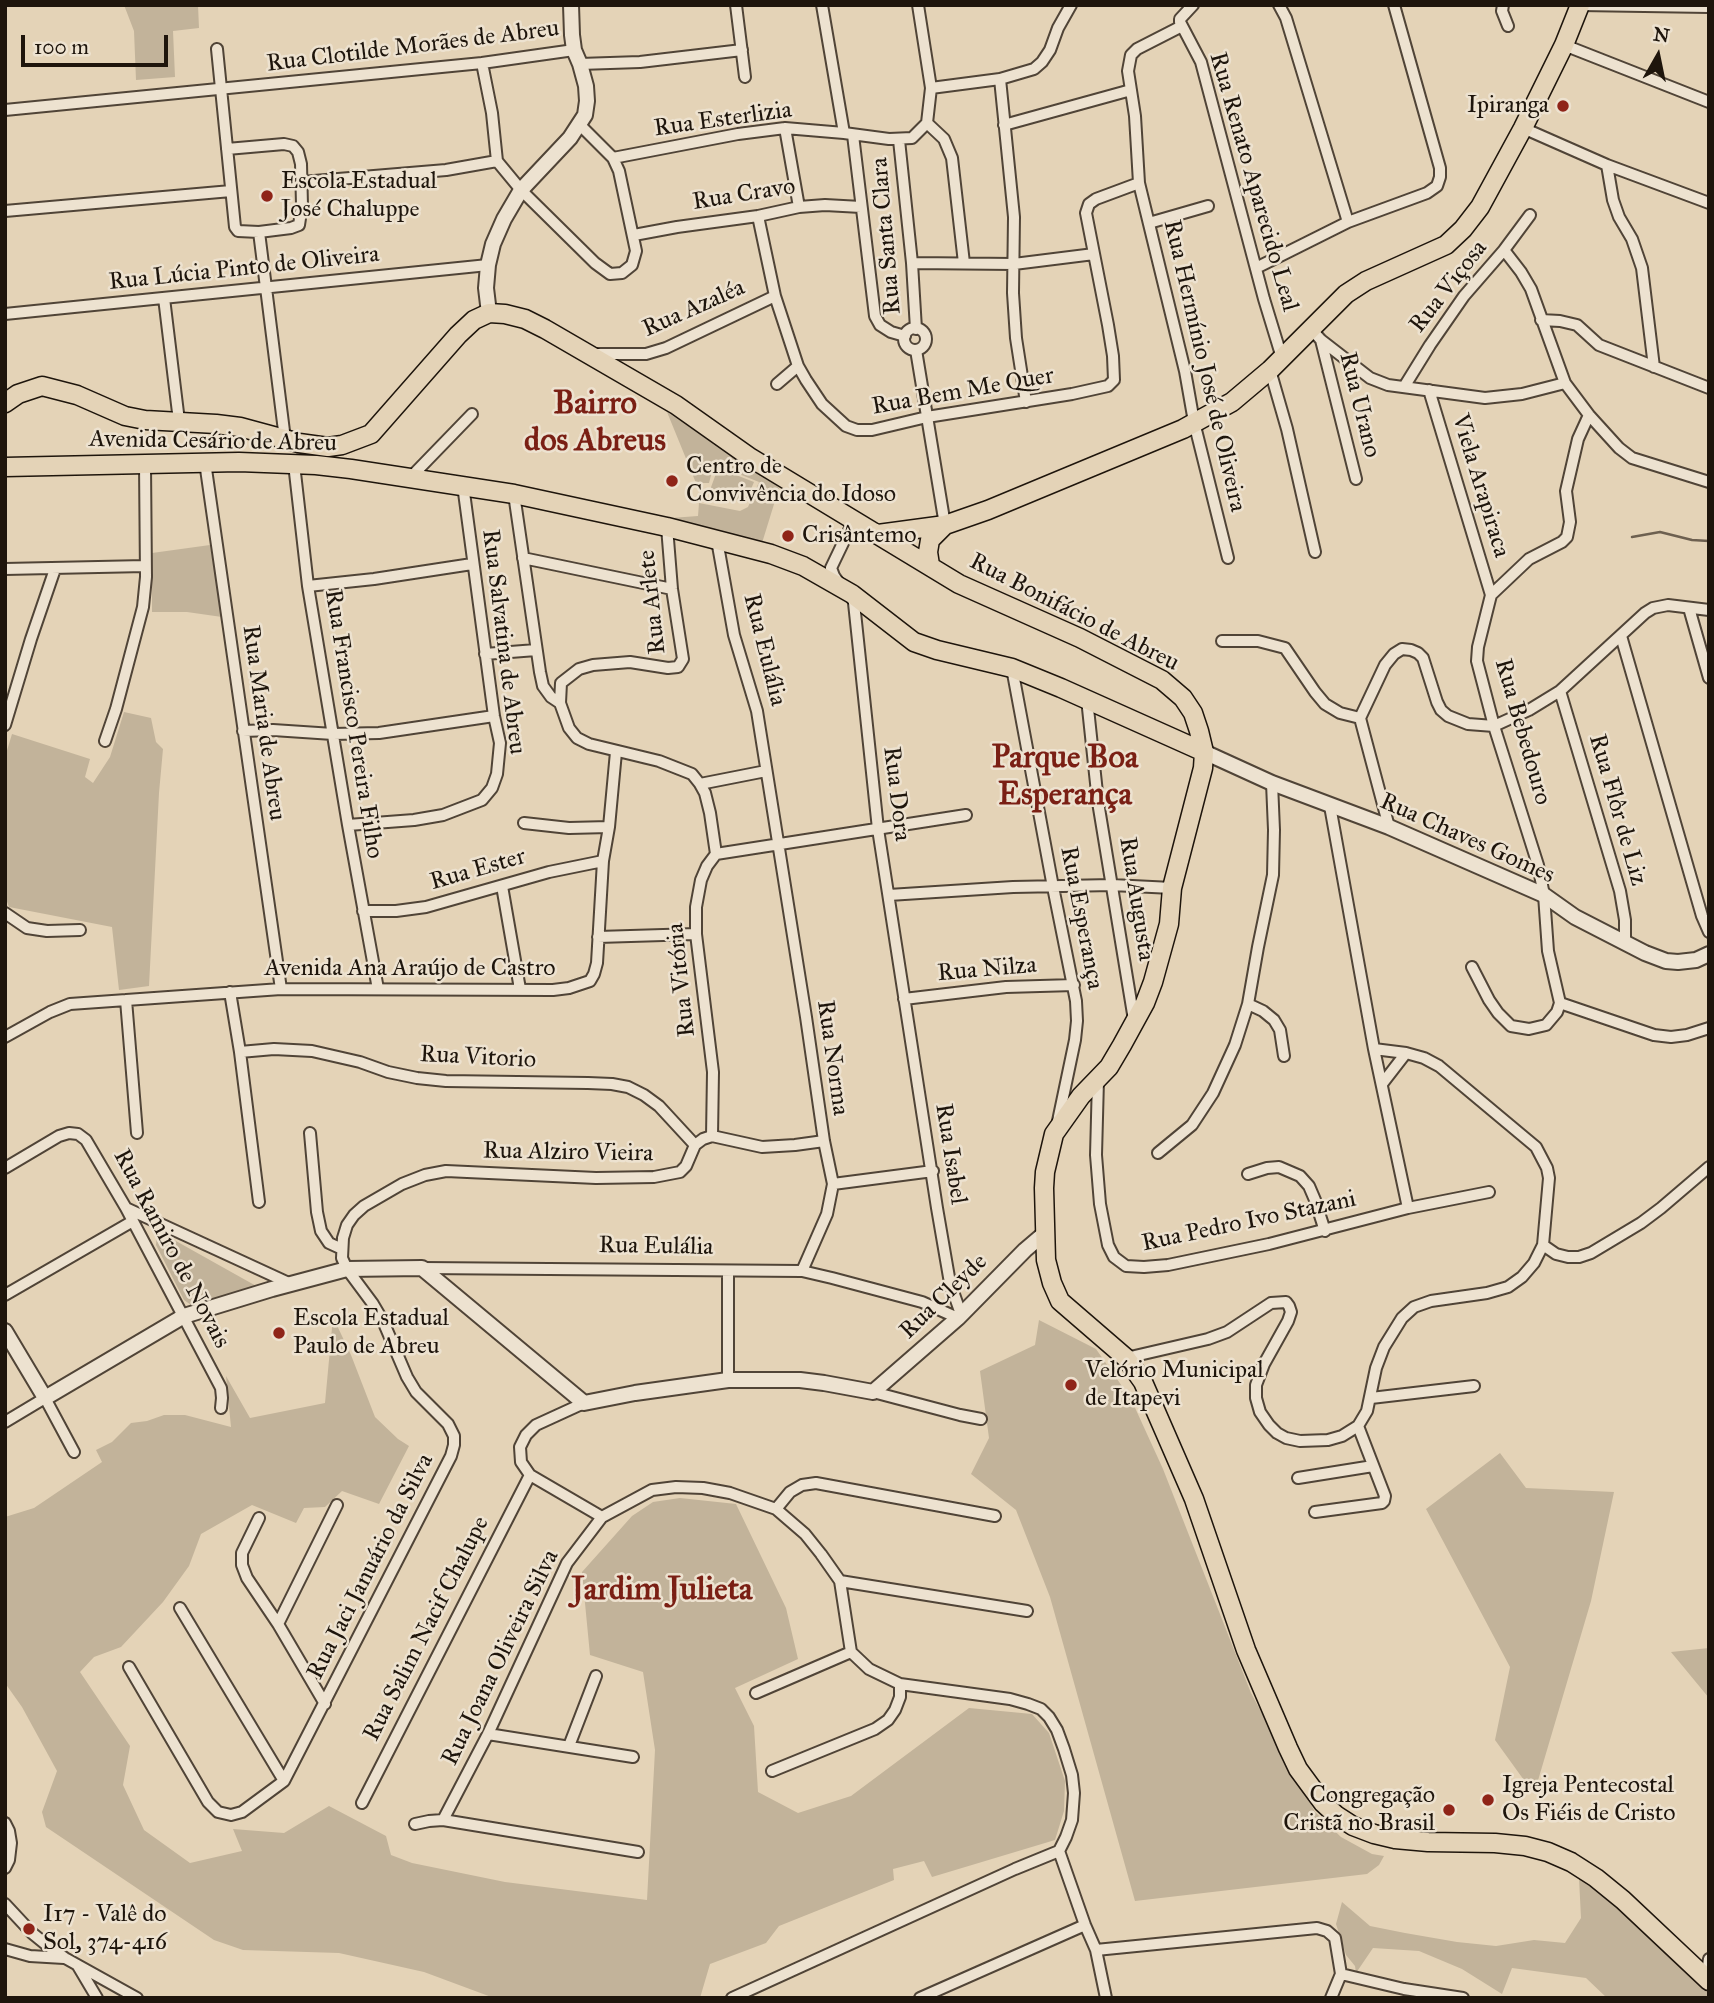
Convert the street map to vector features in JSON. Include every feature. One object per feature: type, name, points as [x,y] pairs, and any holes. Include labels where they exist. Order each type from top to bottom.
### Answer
[{"type":"main road","points":[[878,534],[945,525],[1133,450],[1194,422],[1232,402],[1276,364],[1316,335],[1346,294],[1366,281],[1446,245],[1480,207],[1564,45],[1580,5]]},
{"type":"main road","points":[[352,469],[349,462],[351,453],[458,335],[474,320],[489,313]]},
{"type":"main road","name":"Rua Bonifácio de Abreu","points":[[489,313],[525,319],[676,405],[751,458],[959,584],[1080,638],[1162,680],[1183,698],[1193,713],[1204,752],[1203,768],[1172,888],[1169,924],[1149,992],[1134,1023],[1098,1080],[1082,1096],[1054,1134],[1045,1172],[1046,1260],[1052,1283],[1060,1301],[1126,1358],[1143,1382],[1194,1499],[1246,1650],[1287,1748],[1298,1769],[1323,1802],[1353,1826],[1374,1834],[1417,1841],[1525,1846],[1571,1862],[1623,1900],[1707,1980]]},
{"type":"main road","points":[[5,403],[18,394],[42,386],[77,395],[125,415],[145,420],[240,427],[328,447],[342,445],[371,434]]},
{"type":"main road","name":"Avenida Cesário de Abreu","points":[[5,467],[205,463],[294,464],[352,469],[514,494],[667,527],[771,554],[809,568],[847,591],[914,642],[1012,668],[1204,752]]},
{"type":"main road","points":[[930,565],[930,540],[945,525]]},
{"type":"street","points":[[489,313],[486,288],[488,265],[493,244],[504,219],[521,190],[580,125],[585,115],[586,86],[572,35],[571,5]]},
{"type":"street","points":[[736,5],[745,77]]},
{"type":"street","points":[[822,5],[861,207],[875,316],[880,325],[905,336]]},
{"type":"street","points":[[899,140],[912,138],[927,122],[931,88],[918,5]]},
{"type":"street","points":[[931,88],[1000,79],[1034,69],[1050,50],[1058,28],[1072,5]]},
{"type":"street","points":[[1181,23],[1193,5]]},
{"type":"street","points":[[1279,5],[1286,18],[1348,222]]},
{"type":"street","points":[[1256,268],[1348,222],[1427,193],[1437,186],[1440,169],[1394,5]]},
{"type":"street","points":[[1580,5],[1709,6]]},
{"type":"street","points":[[1502,7],[1508,26]]},
{"type":"street","name":"Rua Hermínio José de Oliveira","points":[[1181,23],[1137,49],[1131,55],[1129,71],[1139,183],[1228,558]]},
{"type":"street","name":"Rua Renato Aparecido Leal","points":[[1181,23],[1201,62],[1256,268],[1287,429],[1315,552]]},
{"type":"street","points":[[1564,45],[1709,102]]},
{"type":"street","points":[[217,49],[235,227],[239,231],[259,232],[291,229],[299,225],[302,219],[302,182],[298,152],[293,146],[228,149]]},
{"type":"street","name":"Rua Clotilde Morães de Abreu","points":[[5,110],[482,64],[577,57],[640,62],[742,50]]},
{"type":"street","points":[[482,64],[492,113],[497,161],[521,190],[595,263],[610,274],[616,275],[627,270],[635,259],[636,251],[619,171],[613,158],[580,125]]},
{"type":"street","points":[[1000,79],[1012,191],[1016,338],[1026,402]]},
{"type":"street","points":[[1004,125],[1131,90]]},
{"type":"street","points":[[927,122],[944,139],[953,158],[964,263]]},
{"type":"street","points":[[785,128],[799,207]]},
{"type":"street","name":"Rua Esterlizia","points":[[613,158],[738,134],[785,128],[899,140]]},
{"type":"street","points":[[1522,128],[1607,165],[1709,204]]},
{"type":"street","name":"Rua Santa Clara","points":[[899,140],[916,329]]},
{"type":"street","points":[[302,182],[446,170],[497,161]]},
{"type":"street","points":[[1607,165],[1613,200],[1632,239],[1642,268],[1654,367]]},
{"type":"street","points":[[912,263],[1014,264],[1094,254],[1086,213],[1089,204],[1107,194],[1139,183]]},
{"type":"street","points":[[5,211],[231,191]]},
{"type":"street","points":[[1149,223],[1208,206]]},
{"type":"street","name":"Rua Cravo","points":[[634,235],[799,207],[861,207]]},
{"type":"street","name":"Rua Viçosa","points":[[1405,387],[1464,296],[1530,215]]},
{"type":"street","name":"Rua Bem Me Quer","points":[[758,216],[775,296],[798,366],[813,393],[830,412],[846,426],[857,430],[872,430],[927,417],[1108,386],[1114,380],[1113,356],[1094,254]]},
{"type":"street","points":[[259,232],[285,439]]},
{"type":"street","points":[[1504,250],[1531,289],[1565,383],[1589,415],[1619,448],[1632,458],[1709,482]]},
{"type":"street","name":"Rua Lúcia Pinto de Oliveira","points":[[5,314],[488,265]]},
{"type":"street","name":"Rua Azaléa","points":[[587,354],[646,354],[666,348],[775,296]]},
{"type":"street","points":[[164,298],[179,421]]},
{"type":"street","points":[[1541,320],[1577,325],[1599,345],[1709,388]]},
{"type":"street","points":[[909,330],[922,331],[926,338],[925,344],[916,350],[907,346],[905,336],[909,330]]},
{"type":"street","points":[[1316,335],[1370,378],[1388,385],[1486,398],[1522,394],[1565,383]]},
{"type":"street","name":"Rua Urano","points":[[1316,335],[1356,479]]},
{"type":"street","points":[[916,350],[945,525]]},
{"type":"street","points":[[777,384],[798,366]]},
{"type":"street","name":"Viela Arapiraca","points":[[1429,390],[1491,595]]},
{"type":"street","points":[[410,478],[472,414]]},
{"type":"street","points":[[1491,595],[1529,559],[1567,537],[1570,522],[1566,491],[1578,439],[1589,415]]},
{"type":"street","name":"Rua Maria de Abreu","points":[[205,463],[281,989]]},
{"type":"street","name":"Rua Francisco Pereira Filho","points":[[294,464],[308,586],[378,989]]},
{"type":"street","points":[[104,741],[116,709],[143,607],[145,465]]},
{"type":"street","name":"Rua Salvatina de Abreu","points":[[348,825],[443,815],[482,800],[492,788],[500,743],[472,564],[463,485]]},
{"type":"street","points":[[514,494],[543,686],[551,697],[560,703],[569,728],[577,738],[616,752],[659,761],[692,774],[700,784],[710,813],[716,854],[966,815]]},
{"type":"street","points":[[847,591],[834,576],[831,568],[854,520]]},
{"type":"street","name":"Rua Arlete","points":[[560,703],[561,683],[568,676],[586,667],[630,662],[668,668],[678,667],[683,659],[672,589],[667,527]]},
{"type":"street","name":"Rua Eulália","points":[[717,540],[734,635],[757,711],[778,845]]},
{"type":"street","points":[[523,558],[672,589]]},
{"type":"street","points":[[308,586],[472,564]]},
{"type":"street","points":[[5,569],[145,566]]},
{"type":"street","points":[[809,568],[831,568]]},
{"type":"street","points":[[5,725],[30,639],[55,569]]},
{"type":"street","name":"Rua Dora","points":[[847,591],[854,603],[878,829],[904,999]]},
{"type":"street","name":"Rua Bebedouro","points":[[1491,595],[1480,639],[1477,661],[1479,675],[1538,865],[1544,895],[1548,951],[1560,1003]]},
{"type":"street","points":[[1389,827],[1360,718],[1385,665],[1394,654],[1402,649],[1418,653],[1423,659],[1441,710],[1468,724],[1494,726],[1529,710],[1560,691],[1654,608],[1668,606],[1709,610]]},
{"type":"street","points":[[1689,608],[1709,678]]},
{"type":"street","points":[[1621,636],[1698,904],[1709,932]]},
{"type":"street","points":[[1222,641],[1258,641],[1285,648],[1325,704],[1340,713],[1360,718]]},
{"type":"street","points":[[485,654],[536,650]]},
{"type":"street","name":"Rua Esperança","points":[[1012,668],[1074,985],[1076,1040],[1054,1134]]},
{"type":"street","name":"Rua Flôr de Liz","points":[[1560,691],[1620,891],[1625,941]]},
{"type":"street","name":"Rua Augusta","points":[[1087,699],[1096,789],[1134,1023]]},
{"type":"street","points":[[243,731],[333,734],[398,731],[494,716]]},
{"type":"street","name":"Avenida Ana Araújo de Castro","points":[[5,1038],[50,1012],[70,1004],[281,989],[569,988],[590,981],[597,963],[603,861],[616,752]]},
{"type":"street","name":"Rua Chaves Gomes","points":[[1204,752],[1272,783],[1389,827],[1544,895],[1584,922],[1645,953],[1666,961],[1678,962],[1696,960],[1709,954]]},
{"type":"street","points":[[700,784],[766,771]]},
{"type":"street","points":[[1158,1153],[1192,1125],[1213,1093],[1230,1057],[1248,1004],[1273,875],[1275,840],[1272,783]]},
{"type":"street","points":[[1330,806],[1374,1049],[1408,1208]]},
{"type":"street","points":[[524,823],[569,828],[609,827]]},
{"type":"street","name":"Rua Norma","points":[[778,845],[833,1184],[827,1214],[802,1271]]},
{"type":"street","name":"Rua Vitória","points":[[712,1136],[713,1072],[696,934],[696,907],[701,880],[716,854]]},
{"type":"street","name":"Rua Ester","points":[[363,911],[426,907],[549,872],[603,861]]},
{"type":"street","points":[[502,886],[520,989]]},
{"type":"street","points":[[889,895],[977,888],[1172,888]]},
{"type":"street","points":[[5,913],[27,928],[47,931],[80,930]]},
{"type":"street","points":[[598,937],[696,934]]},
{"type":"street","points":[[1472,967],[1489,1000],[1511,1026],[1529,1029],[1546,1025],[1557,1012],[1560,1003],[1654,1035],[1687,1035],[1709,1028]]},
{"type":"street","name":"Rua Nilza","points":[[904,999],[1006,987],[1074,985]]},
{"type":"street","points":[[230,992],[258,1202]]},
{"type":"street","name":"Rua Isabel","points":[[904,999],[950,1283],[959,1316]]},
{"type":"street","points":[[126,1000],[136,1133]]},
{"type":"street","points":[[1248,1004],[1274,1020],[1280,1030],[1283,1056]]},
{"type":"street","name":"Rua Vitorio","points":[[240,1052],[274,1049],[312,1051],[360,1062],[388,1072],[446,1081],[588,1083],[628,1087],[659,1107],[695,1145]]},
{"type":"street","points":[[1126,1358],[1208,1339],[1227,1332],[1271,1303],[1286,1302],[1291,1312],[1288,1321],[1264,1364],[1256,1385],[1260,1412],[1277,1433],[1286,1438],[1300,1441],[1328,1440],[1342,1436],[1358,1426],[1367,1412],[1376,1368],[1384,1347],[1398,1324],[1414,1307],[1431,1301],[1508,1287],[1522,1277],[1534,1263],[1543,1245],[1549,1178],[1536,1147],[1439,1066],[1406,1053],[1374,1049]]},
{"type":"street","points":[[1382,1084],[1406,1053]]},
{"type":"street","name":"Rua Pedro Ivo Stazani","points":[[1098,1080],[1096,1155],[1103,1225],[1114,1258],[1126,1266],[1168,1265],[1325,1231],[1408,1208],[1489,1192]]},
{"type":"street","points":[[310,1133],[321,1231],[329,1243],[342,1249],[346,1269]]},
{"type":"street","name":"Rua Ramiro de Novais","points":[[6,1165],[59,1136],[78,1134],[86,1140],[126,1208],[221,1388],[221,1408]]},
{"type":"street","points":[[712,1136],[762,1147],[824,1141]]},
{"type":"street","name":"Rua Alziro Vieira","points":[[342,1249],[347,1225],[364,1206],[402,1184],[425,1175],[446,1171],[596,1178],[654,1177],[680,1172],[686,1166],[695,1145],[712,1136]]},
{"type":"street","points":[[1248,1174],[1279,1167],[1300,1176],[1309,1186],[1325,1231]]},
{"type":"street","points":[[1543,1245],[1556,1254],[1579,1257],[1591,1252],[1641,1223],[1709,1167]]},
{"type":"street","points":[[833,1184],[933,1171]]},
{"type":"street","points":[[126,1208],[291,1284]]},
{"type":"street","points":[[5,1295],[133,1221]]},
{"type":"street","name":"Rua Cleyde","points":[[873,1392],[959,1316],[1045,1233]]},
{"type":"street","points":[[422,1268],[584,1403]]},
{"type":"street","name":"Rua Eulália","points":[[45,1398],[184,1316],[346,1269],[802,1271],[922,1303],[959,1316]]},
{"type":"street","name":"Rua Jaci Januário da Silva","points":[[284,1782],[452,1456],[454,1444],[454,1436],[448,1424],[416,1392],[373,1304],[346,1269]]},
{"type":"street","points":[[728,1271],[728,1380]]},
{"type":"street","points":[[5,1331],[74,1452]]},
{"type":"street","points":[[732,1998],[1059,1851],[1072,1820],[1074,1793],[1072,1775],[1057,1730],[1041,1709],[1010,1699],[900,1684],[869,1669],[851,1652],[840,1581],[805,1534],[776,1509],[730,1493],[676,1487],[652,1490],[602,1517],[530,1475],[521,1462],[520,1447],[526,1435],[536,1425],[584,1403],[728,1380],[800,1380],[824,1383],[873,1392],[981,1419]]},
{"type":"street","points":[[1371,1398],[1474,1386]]},
{"type":"street","points":[[5,1422],[45,1398]]},
{"type":"street","points":[[1315,1512],[1382,1503],[1385,1496],[1358,1426]]},
{"type":"street","points":[[1298,1478],[1373,1466]]},
{"type":"street","name":"Rua Salim Nacif Chalupe","points":[[362,1802],[530,1475]]},
{"type":"street","points":[[776,1509],[790,1492],[802,1485],[816,1483],[995,1516]]},
{"type":"street","points":[[278,1624],[337,1505]]},
{"type":"street","name":"Rua Joana Oliveira Silva","points":[[443,1820],[488,1734],[567,1563],[602,1517]]},
{"type":"street","points":[[259,1518],[242,1553],[242,1565],[247,1578],[278,1624],[325,1704]]},
{"type":"street","points":[[840,1581],[1027,1611]]},
{"type":"street","points":[[129,1667],[208,1802],[218,1812],[231,1815],[242,1812],[284,1782],[180,1608]]},
{"type":"street","points":[[756,1693],[851,1652]]},
{"type":"street","points":[[569,1746],[596,1676]]},
{"type":"street","points":[[772,1770],[875,1729],[888,1720],[895,1710],[900,1698],[900,1684]]},
{"type":"street","points":[[488,1734],[633,1757]]},
{"type":"street","points":[[415,1824],[443,1820],[638,1852]]},
{"type":"street","points":[[5,1823],[11,1843],[5,1868]]},
{"type":"street","points":[[1059,1851],[1084,1925],[1096,1950],[1106,1998]]},
{"type":"street","points":[[5,1904],[32,1933],[65,1958],[137,1998]]},
{"type":"street","points":[[920,1998],[1084,1925]]},
{"type":"street","points":[[1096,1950],[1317,1928],[1335,1937],[1341,1974],[1331,1998]]},
{"type":"street","points":[[5,1949],[30,1956],[65,1958]]},
{"type":"street","points":[[1707,1980],[1709,1959]]},
{"type":"street","points":[[77,1963],[97,1998]]},
{"type":"street","points":[[1341,1974],[1404,1993],[1463,1998]]},
{"type":"shaded area","points":[[124,5],[198,5],[199,28],[173,31],[175,77],[136,80],[134,31]]},
{"type":"shaded area","points":[[667,412],[779,488],[762,543],[671,518],[698,516],[699,503],[740,511],[748,507],[759,482],[714,464],[709,483],[696,483]]},
{"type":"shaded area","points":[[718,468],[754,482],[745,503],[710,490]]},
{"type":"shaded area","points":[[210,545],[222,617],[187,612],[152,612],[152,553]]},
{"type":"shaded area","points":[[124,712],[151,718],[156,742],[163,749],[149,986],[119,990],[112,927],[9,907],[5,896],[5,757],[12,734],[90,759],[85,777],[93,783],[110,757]]},
{"type":"shaded area","points":[[157,1234],[167,1236],[258,1287],[191,1305],[184,1300],[156,1245]]},
{"type":"shaded area","points":[[333,1317],[375,1417],[409,1446],[379,1504],[342,1491],[325,1507],[304,1508],[296,1523],[252,1505],[201,1534],[189,1566],[163,1602],[121,1647],[94,1657],[80,1672],[130,1746],[123,1785],[144,1830],[190,1863],[242,1851],[233,1829],[284,1833],[329,1806],[386,1836],[391,1855],[412,1863],[505,1882],[647,1900],[655,1750],[643,1672],[590,1655],[582,1572],[632,1516],[653,1502],[680,1498],[736,1504],[786,1608],[798,1659],[735,1688],[754,1726],[758,1792],[798,1813],[851,1796],[969,1708],[1032,1714],[1049,1733],[1065,1781],[1064,1811],[1055,1840],[932,1877],[924,1861],[893,1869],[894,1880],[779,1926],[766,1943],[710,1964],[700,1998],[494,1998],[424,1972],[339,1953],[243,1950],[214,1940],[46,1827],[42,1812],[57,1771],[22,1707],[5,1683],[5,1517],[34,1508],[102,1462],[96,1450],[112,1442],[131,1423],[164,1415],[185,1415],[231,1427],[226,1376],[250,1418],[325,1403]]},
{"type":"shaded area","points":[[1039,1320],[1096,1349],[1131,1399],[1163,1469],[1251,1693],[1315,1812],[1341,1837],[1372,1854],[1384,1856],[1379,1865],[1367,1874],[1135,1901],[1050,1597],[1016,1510],[971,1474],[989,1438],[980,1371],[1035,1345]]},
{"type":"shaded area","points":[[1500,1453],[1526,1488],[1614,1492],[1591,1601],[1534,1794],[1495,1740],[1510,1667],[1426,1509]]},
{"type":"shaded area","points":[[1709,1648],[1709,1698],[1671,1652]]},
{"type":"shaded area","points":[[1579,1878],[1599,1891],[1709,1990],[1709,1997],[1607,1998],[1586,1978],[1512,1968],[1502,1994],[1462,1969],[1419,1951],[1373,1948],[1356,1973],[1355,1966],[1346,1955],[1336,1924],[1342,1902],[1370,1926],[1405,1933],[1496,1946],[1534,1940],[1565,1943],[1581,1918]]},
{"type":"waterway","points":[[1632,537],[1660,532],[1709,541]]},
{"type":"place","name":"Ipiranga","points":[[1563,106]]},
{"type":"place","name":"Escola Estadual José Chaluppe","points":[[267,196]]},
{"type":"place","name":"Centro de Convivência do Idoso","points":[[672,481]]},
{"type":"place","name":"Crisântemo","points":[[788,536]]},
{"type":"place","name":"Escola Estadual Paulo de Abreu","points":[[279,1333]]},
{"type":"place","name":"Velório Municipal de Itapevi","points":[[1071,1385]]},
{"type":"place","name":"Igreja Pentecostal Os Fiéis de Cristo","points":[[1488,1800]]},
{"type":"place","name":"Congregação Cristã no Brasil","points":[[1449,1810]]},
{"type":"place","name":"I17 - Valê do Sol, 374-416","points":[[29,1929]]},
{"type":"district","name":"Bairro dos Abreus","points":[[595,424]]},
{"type":"district","name":"Parque Boa Esperança","points":[[1065,778]]},
{"type":"district","name":"Jardim Julieta","points":[[662,1591]]}]
